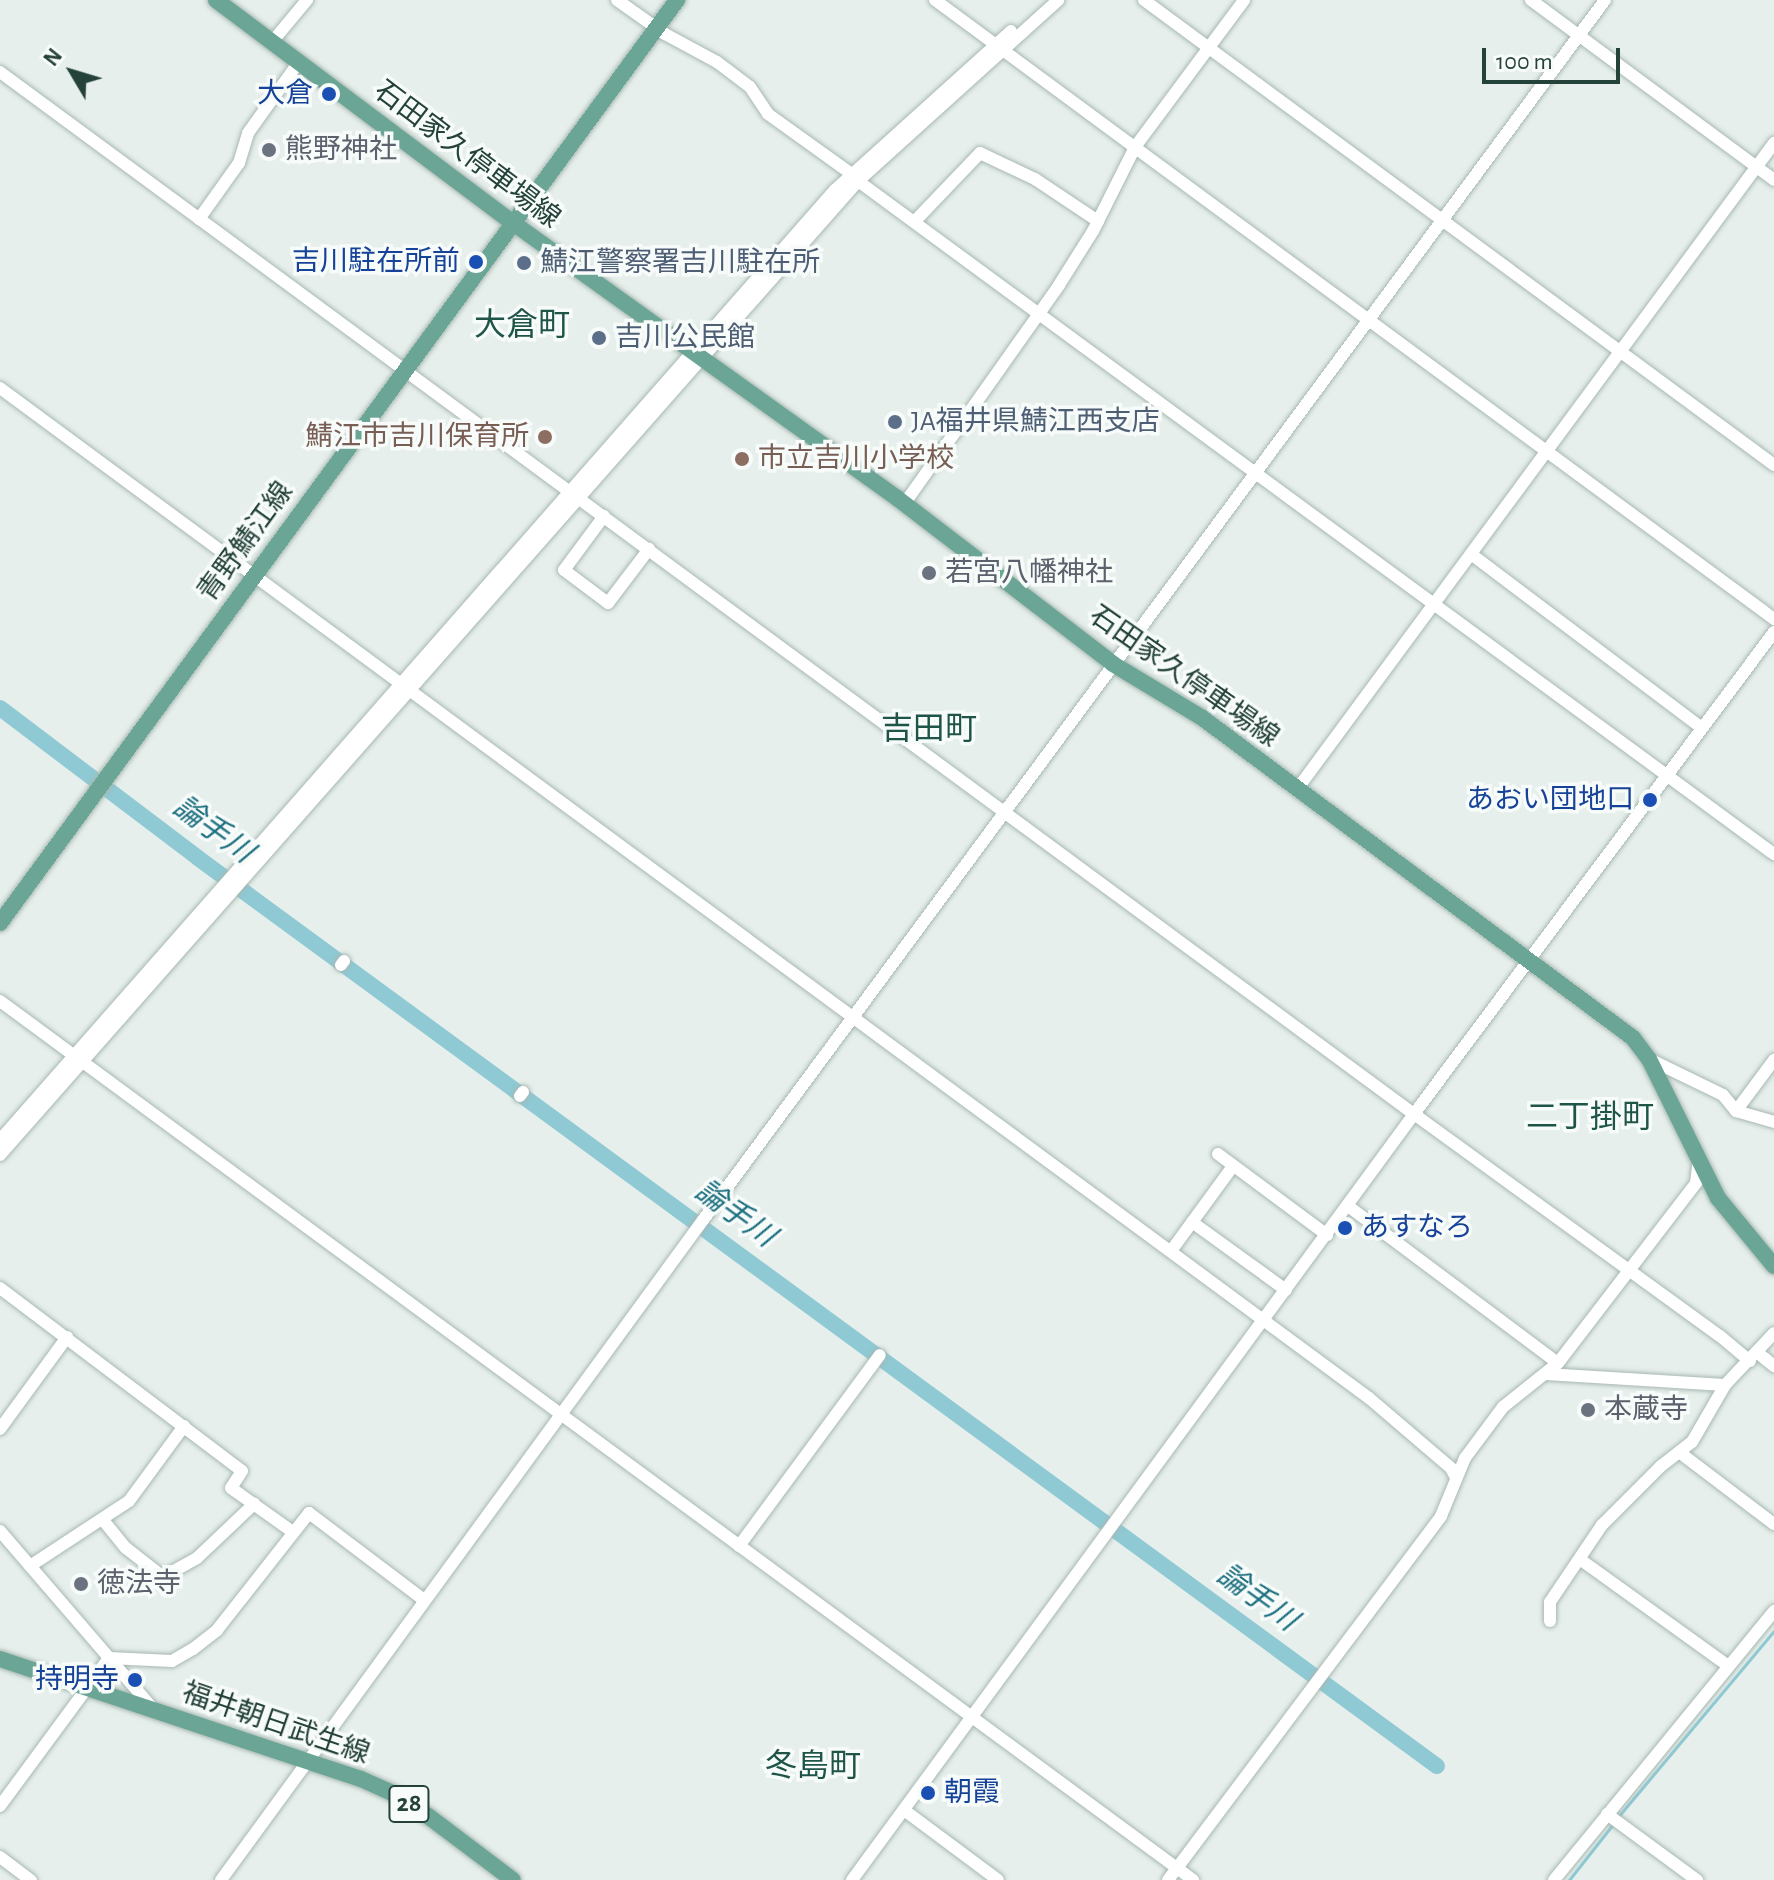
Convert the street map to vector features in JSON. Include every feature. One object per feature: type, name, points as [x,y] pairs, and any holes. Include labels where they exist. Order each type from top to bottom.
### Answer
[{"type":"main road","name":"石田家久停車場線","points":[[216,0],[513,223],[897,498],[1113,664],[1201,717],[1633,1038],[1649,1059],[1718,1198],[1774,1266]]},
{"type":"main road","name":"青野鯖江線","points":[[0,923],[677,0]]},
{"type":"main road","name":"福井朝日武生線","points":[[0,1659],[85,1690],[361,1779],[392,1793],[513,1880]]},
{"type":"street","points":[[272,42],[307,0]]},
{"type":"street","points":[[617,0],[657,28],[717,62],[750,87],[768,114],[1037,315],[1435,603],[1774,854]]},
{"type":"street","points":[[935,0],[1774,619]]},
{"type":"street","points":[[999,48],[1046,0]]},
{"type":"street","points":[[0,1155],[80,1058],[854,177],[999,48],[1058,0]]},
{"type":"street","points":[[1144,0],[1774,465]]},
{"type":"street","points":[[897,498],[907,500],[1037,315],[1098,221],[1135,147],[1244,0]]},
{"type":"street","points":[[1531,0],[1774,180]]},
{"type":"street","points":[[221,1880],[560,1414],[1605,0]]},
{"type":"street","points":[[199,219],[239,163],[248,133],[299,62]]},
{"type":"street","points":[[0,72],[1414,1114],[1754,1357],[1774,1366]]},
{"type":"street","points":[[1298,788],[1774,143]]},
{"type":"street","points":[[915,221],[980,153],[1035,179],[1098,221]]},
{"type":"street","points":[[0,388],[1369,1398],[1451,1468],[1456,1478]]},
{"type":"street","points":[[604,516],[564,570],[608,603],[649,549]]},
{"type":"street","points":[[1471,554],[1702,728]]},
{"type":"street","points":[[852,1880],[1414,1114],[1774,632]]},
{"type":"street","points":[[0,1001],[1193,1880]]},
{"type":"street","points":[[0,1140],[80,1058]]},
{"type":"street","points":[[1649,1059],[1723,1095],[1736,1111],[1774,1122]]},
{"type":"street","points":[[1736,1111],[1774,1060]]},
{"type":"street","points":[[1218,1154],[1327,1235]]},
{"type":"street","points":[[1168,1880],[1441,1516],[1465,1458],[1503,1407],[1558,1363],[1696,1183],[1699,1160]]},
{"type":"street","points":[[1171,1251],[1233,1166]]},
{"type":"street","points":[[1348,1206],[1558,1363]]},
{"type":"street","points":[[1192,1222],[1286,1290]]},
{"type":"street","points":[[0,1288],[242,1471],[231,1488],[293,1532]]},
{"type":"street","points":[[1550,1621],[1550,1602],[1602,1525],[1692,1442],[1725,1385],[1774,1333]]},
{"type":"street","points":[[0,1429],[67,1337]]},
{"type":"street","points":[[739,1546],[878,1357]]},
{"type":"street","points":[[1546,1374],[1725,1385]]},
{"type":"street","points":[[30,1566],[129,1501],[184,1426]]},
{"type":"street","points":[[1679,1452],[1774,1524]]},
{"type":"street","points":[[103,1520],[126,1548],[163,1577],[197,1558],[254,1504]]},
{"type":"street","points":[[109,1658],[172,1661],[193,1649],[217,1630],[309,1513],[424,1600]]},
{"type":"street","points":[[0,1531],[154,1710]]},
{"type":"street","points":[[1581,1560],[1727,1665]]},
{"type":"street","points":[[1554,1880],[1612,1818],[1727,1665],[1769,1628],[1774,1611]]},
{"type":"street","points":[[0,1806],[109,1658]]},
{"type":"street","points":[[904,1810],[998,1880]]},
{"type":"street","points":[[1612,1818],[1697,1880]]},
{"type":"street","points":[[0,1857],[31,1880]]},
{"type":"waterway","name":"論手川","points":[[0,708],[198,858],[1437,1766]]},
{"type":"waterway","points":[[1617,1818],[1774,1631]]},
{"type":"waterway","points":[[1569,1880],[1613,1824]]},
{"type":"place","name":"大倉","points":[[329,94]]},
{"type":"place","name":"熊野神社","points":[[269,150]]},
{"type":"place","name":"吉川駐在所前","points":[[476,262]]},
{"type":"place","name":"鯖江警察署吉川駐在所","points":[[524,263]]},
{"type":"place","name":"吉川公民館","points":[[599,338]]},
{"type":"place","name":"JA福井県鯖江西支店","points":[[895,422]]},
{"type":"place","name":"鯖江市吉川保育所","points":[[545,437]]},
{"type":"place","name":"市立吉川小学校","points":[[742,459]]},
{"type":"place","name":"若宮八幡神社","points":[[929,573]]},
{"type":"place","name":"あおい団地口","points":[[1650,800]]},
{"type":"place","name":"あすなろ","points":[[1345,1228]]},
{"type":"place","name":"本蔵寺","points":[[1588,1410]]},
{"type":"place","name":"徳法寺","points":[[81,1584]]},
{"type":"place","name":"持明寺","points":[[135,1680]]},
{"type":"place","name":"朝霞","points":[[928,1793]]},
{"type":"district","name":"大倉町","points":[[522,325]]},
{"type":"district","name":"吉田町","points":[[929,729]]},
{"type":"district","name":"二丁掛町","points":[[1590,1117]]},
{"type":"district","name":"冬島町","points":[[813,1766]]}]
